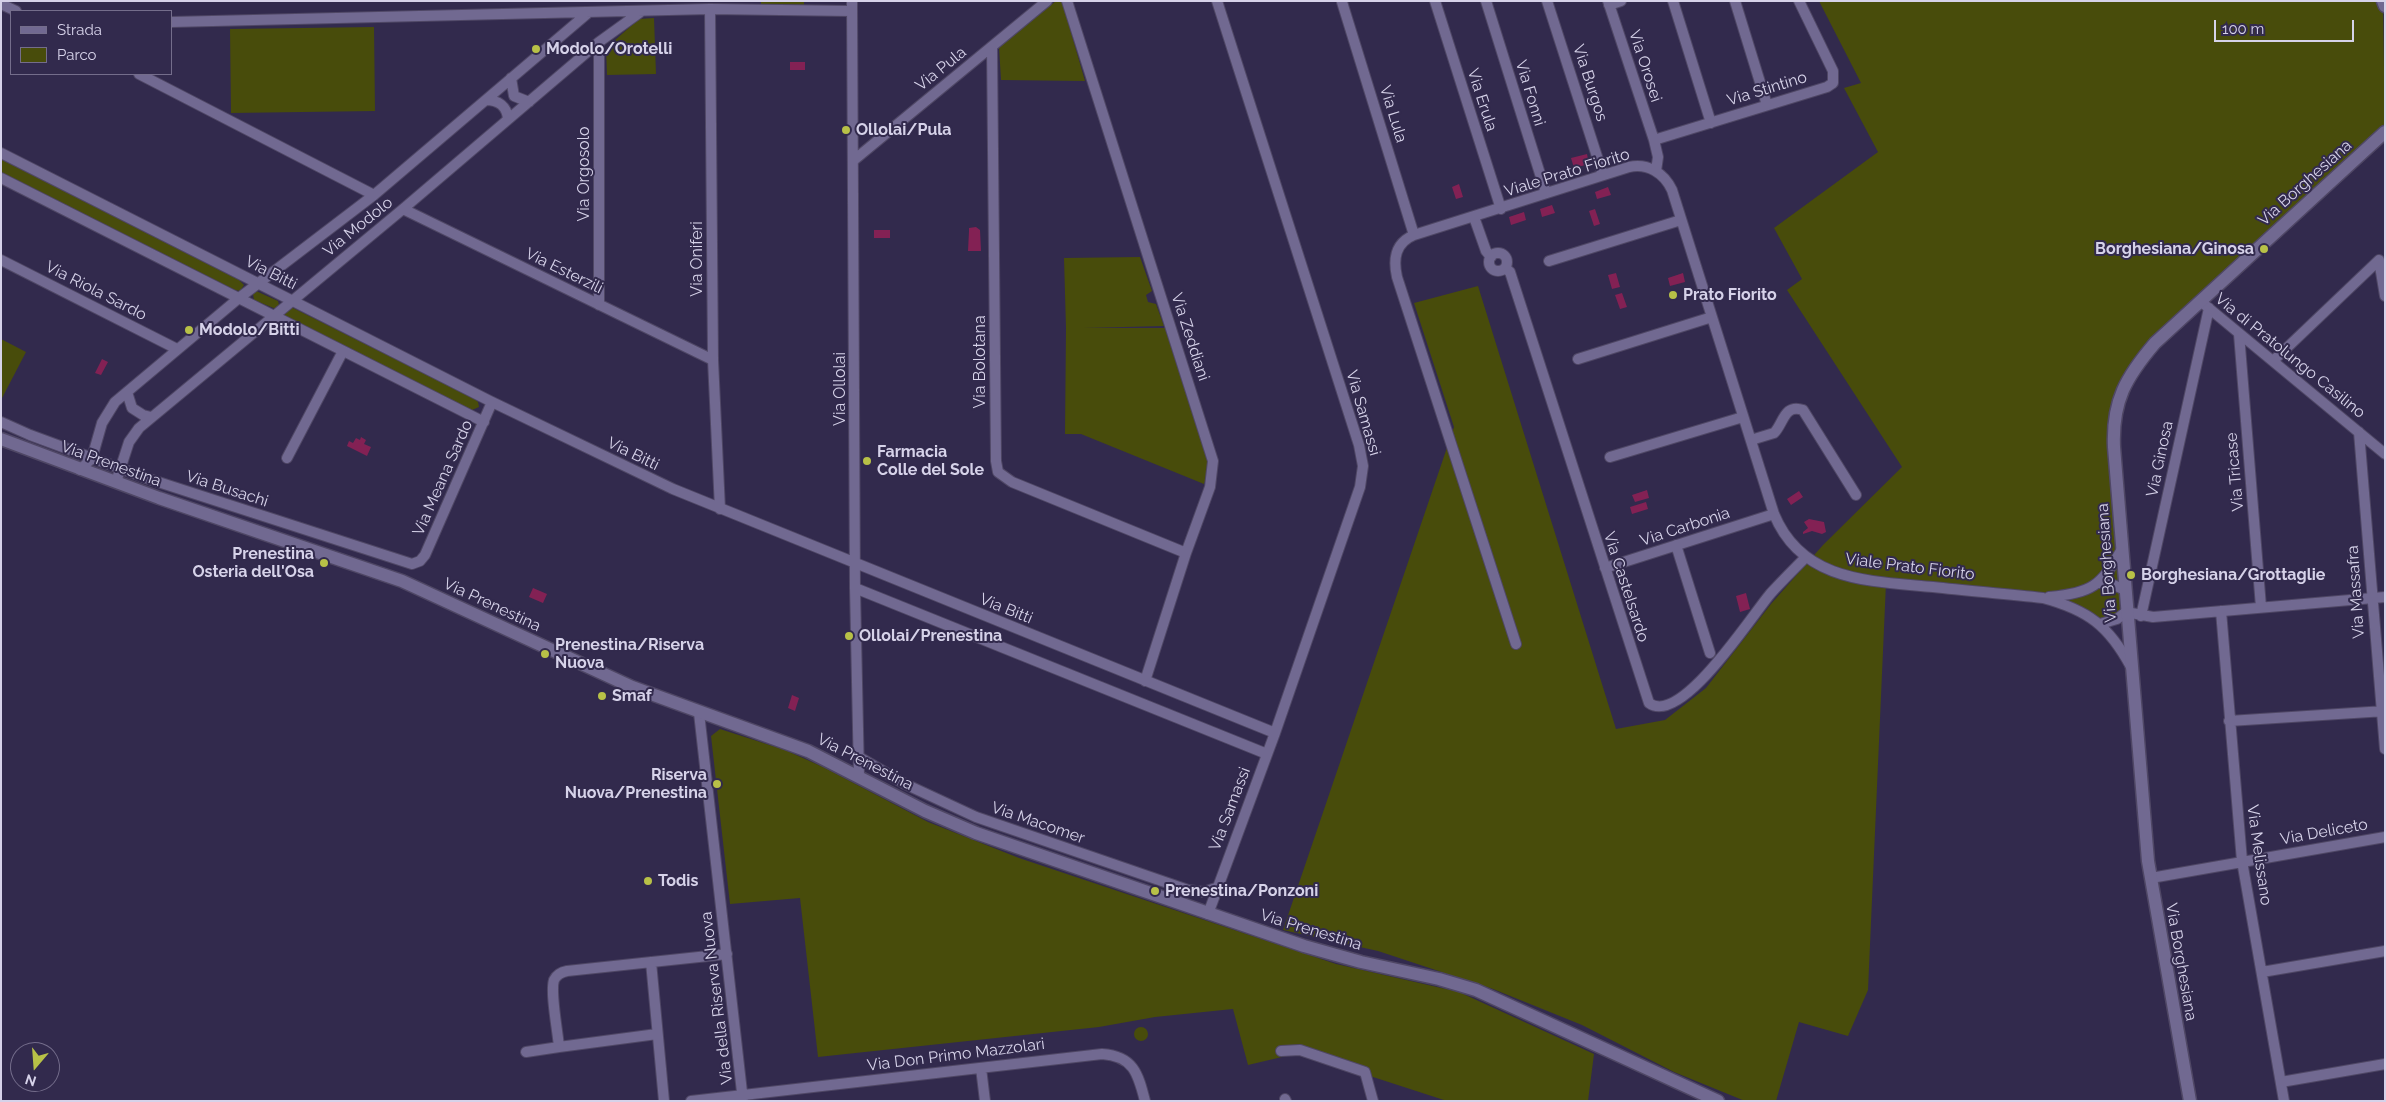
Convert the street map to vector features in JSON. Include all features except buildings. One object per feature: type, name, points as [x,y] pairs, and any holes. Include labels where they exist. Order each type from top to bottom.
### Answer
[{"type":"main road","points":[[2383,1],[2385,6]]},
{"type":"main road","name":"Via Borghesiana","points":[[2190,1101],[2151,878],[2126,612],[2114,439],[2115,414],[2120,395],[2128,377],[2145,354],[2204,304],[2385,132]]},
{"type":"main road","name":"Via Prenestina","points":[[1,439],[80,470],[402,582],[604,675],[699,713],[808,751],[925,811],[976,833],[1208,914],[1337,956],[1439,979],[1476,990],[1718,1101]]},
{"type":"street","name":"Via Pula","points":[[854,160],[1047,1]]},
{"type":"street","name":"Via Zeddiani","points":[[1067,1],[1212,457],[1212,480],[1186,553],[1145,682]]},
{"type":"street","name":"Via Samassi","points":[[1208,914],[1216,888],[1275,733],[1360,487],[1362,466],[1359,445],[1217,1]]},
{"type":"street","name":"Via Erula","points":[[1435,1],[1501,208]]},
{"type":"street","name":"Via Fonni","points":[[1486,1],[1546,193]]},
{"type":"street","name":"Via Burgos","points":[[1547,1],[1603,175]]},
{"type":"street","points":[[1609,3],[1621,1]]},
{"type":"street","points":[[1673,1],[1711,122]]},
{"type":"street","points":[[1735,1],[1768,105]]},
{"type":"street","name":"Via Stintino","points":[[1654,140],[1827,87],[1834,81],[1833,71],[1798,1]]},
{"type":"street","name":"Via Lula","points":[[1342,2],[1414,235]]},
{"type":"street","name":"Via Orosei","points":[[1609,3],[1654,140]]},
{"type":"street","points":[[1,4],[14,10]]},
{"type":"street","points":[[172,22],[852,6]]},
{"type":"street","name":"Via Ollolai","points":[[852,6],[855,588],[859,776]]},
{"type":"street","name":"Via Oniferi","points":[[710,9],[713,360],[720,509]]},
{"type":"street","name":"Via Modolo","points":[[116,482],[132,436],[151,417],[404,209],[599,42],[642,11]]},
{"type":"street","name":"Via Modolo","points":[[80,470],[92,458],[105,416],[115,402],[239,298],[374,195],[588,13]]},
{"type":"street","name":"Via Orgosolo","points":[[599,42],[599,305]]},
{"type":"street","name":"Via Bolotana","points":[[992,47],[996,461],[998,472],[1012,482],[1186,553]]},
{"type":"street","points":[[141,75],[374,195]]},
{"type":"street","points":[[511,78],[514,96],[529,102]]},
{"type":"street","points":[[486,100],[495,101],[502,105],[508,113],[508,119]]},
{"type":"street","points":[[1654,140],[1658,157],[1656,171]]},
{"type":"street","name":"Via Bitti","points":[[1,152],[492,402],[653,480],[1145,682],[1275,733]]},
{"type":"street","name":"Viale Prato Fiorito","points":[[1516,644],[1397,277],[1395,262],[1397,250],[1404,241],[1414,235],[1634,166],[1656,171],[1671,187],[1774,514],[1786,537],[1806,557],[1831,571],[1861,579],[2043,598],[2077,609],[2100,624],[2117,643],[2131,667]]},
{"type":"street","points":[[1,178],[484,422]]},
{"type":"street","name":"Via Esterzili","points":[[404,209],[713,360]]},
{"type":"street","name":"Via Castelsardo","points":[[1474,217],[1486,251],[1491,257],[1497,253],[1504,255],[1507,261],[1505,268],[1510,272],[1646,698],[1651,705],[1662,708],[1672,704],[1701,681],[1771,593],[1806,557]]},
{"type":"street","points":[[1549,261],[1681,220]]},
{"type":"street","name":"Via Riola Sardo","points":[[1,260],[177,349]]},
{"type":"street","points":[[2273,361],[2379,260],[2385,296]]},
{"type":"street","name":"Via di Pratolungo Casilino","points":[[2204,304],[2385,454]]},
{"type":"street","name":"Via Ginosa","points":[[2141,616],[2204,304]]},
{"type":"street","points":[[1578,359],[1712,317]]},
{"type":"street","name":"Via Tricase","points":[[2240,334],[2261,607]]},
{"type":"street","points":[[287,458],[342,351]]},
{"type":"street","points":[[127,392],[132,408],[143,415],[151,417]]},
{"type":"street","name":"Via Meana Sardo","points":[[418,563],[425,555],[492,402]]},
{"type":"street","points":[[1751,440],[1774,433],[1783,416],[1792,410],[1800,409],[1806,414],[1856,495]]},
{"type":"street","points":[[1610,456],[1743,417]]},
{"type":"street","name":"Via Busachi","points":[[1,422],[164,484],[406,563],[418,563]]},
{"type":"street","name":"Via Massafra","points":[[2359,432],[2385,749]]},
{"type":"street","points":[[159,498],[164,484]]},
{"type":"street","name":"Via Carbonia","points":[[1605,568],[1774,514]]},
{"type":"street","points":[[1676,545],[1710,653]]},
{"type":"street","points":[[2099,583],[2122,549]]},
{"type":"street","name":"Viale Prato Fiorito","points":[[2043,598],[2078,593],[2099,583]]},
{"type":"street","points":[[2099,583],[2109,583],[2125,590]]},
{"type":"street","points":[[855,588],[1267,754]]},
{"type":"street","points":[[2100,624],[2117,619],[2126,612],[2153,617],[2385,597]]},
{"type":"street","name":"Via Melissano","points":[[2222,611],[2229,722],[2242,861],[2284,1101]]},
{"type":"street","points":[[2229,722],[2383,711]]},
{"type":"street","name":"Via della Riserva Nuova","points":[[699,713],[743,1098]]},
{"type":"street","name":"Via Macomer","points":[[859,757],[918,790],[994,824],[1188,890],[1200,892],[1216,888]]},
{"type":"street","name":"Via Deliceto","points":[[2151,878],[2385,837]]},
{"type":"street","points":[[2262,972],[2385,951]]},
{"type":"street","points":[[559,1047],[553,989],[556,976],[567,971],[727,954]]},
{"type":"street","points":[[651,962],[664,1101]]},
{"type":"street","points":[[526,1052],[657,1034]]},
{"type":"street","points":[[1281,1051],[1300,1050],[1366,1072],[1373,1101]]},
{"type":"street","name":"Via Don Primo Mazzolari","points":[[691,1101],[743,1098],[1091,1054],[1116,1056],[1131,1065],[1145,1101]]},
{"type":"street","points":[[2281,1082],[2385,1064]]},
{"type":"street","points":[[981,1068],[985,1101]]},
{"type":"green space","points":[[761,1],[804,1],[804,5],[761,4]]},
{"type":"green space","points":[[1056,1],[1062,1],[1085,81],[1001,80],[999,47]]},
{"type":"green space","points":[[1819,1],[2383,1],[2385,132],[2160,338],[2116,410],[2126,612],[2097,621],[2043,598],[1886,583],[1868,990],[1848,1036],[1799,1022],[1776,1101],[1745,1101],[1674,1072],[1582,1025],[1493,989],[1378,951],[1283,930],[1454,427],[1414,303],[1478,286],[1616,729],[1665,720],[1706,688],[1771,604],[1823,545],[1902,467],[1787,290],[1802,279],[1774,228],[1878,152],[1844,88],[1861,83]]},
{"type":"green space","points":[[654,18],[656,74],[607,75],[606,48],[639,19]]},
{"type":"green space","points":[[374,27],[375,111],[231,113],[230,29]]},
{"type":"green space","points":[[1,159],[239,280],[244,285],[240,291],[235,290],[1,172]]},
{"type":"green space","points":[[1140,257],[1152,291],[1146,295],[1148,302],[1156,304],[1164,326],[1084,328],[1165,328],[1210,468],[1204,484],[1081,434],[1065,434],[1066,328],[1064,258]]},
{"type":"green space","points":[[256,291],[278,301],[279,305],[276,309],[254,300],[253,294]]},
{"type":"green space","points":[[291,307],[475,399],[479,407],[472,410],[468,409],[284,316],[283,314]]},
{"type":"green space","points":[[1,339],[26,352],[1,400]]},
{"type":"green space","points":[[720,729],[785,750],[823,767],[928,822],[1019,858],[1336,964],[1459,992],[1594,1054],[1588,1101],[1447,1101],[1299,1053],[1248,1065],[1233,1009],[1155,1017],[1099,1027],[818,1057],[800,898],[730,904],[711,736]]},
{"type":"green space","points":[[1138,1027],[1144,1027],[1148,1034],[1144,1041],[1138,1041],[1134,1037],[1134,1031]]},
{"type":"shaded area","points":[[790,62],[805,62],[805,70],[790,70]]},
{"type":"shaded area","points":[[1587,154],[1589,164],[1574,168],[1571,158]]},
{"type":"shaded area","points":[[1459,184],[1463,197],[1456,199],[1452,187]]},
{"type":"shaded area","points":[[1608,187],[1611,195],[1597,199],[1595,192]]},
{"type":"shaded area","points":[[1552,205],[1555,213],[1542,217],[1540,209]]},
{"type":"shaded area","points":[[1595,209],[1600,224],[1594,226],[1589,211]]},
{"type":"shaded area","points":[[1524,212],[1526,220],[1511,225],[1509,217]]},
{"type":"shaded area","points":[[976,227],[980,230],[981,251],[968,251],[969,228]]},
{"type":"shaded area","points":[[874,230],[890,230],[890,238],[874,238]]},
{"type":"shaded area","points":[[1616,273],[1620,287],[1612,289],[1608,275]]},
{"type":"shaded area","points":[[1683,273],[1685,282],[1670,286],[1668,278]]},
{"type":"shaded area","points":[[1622,293],[1627,307],[1620,309],[1615,295]]},
{"type":"shaded area","points":[[102,359],[108,362],[101,375],[95,373]]},
{"type":"shaded area","points":[[361,437],[366,440],[364,444],[371,447],[367,456],[347,446],[349,441],[353,443],[356,438],[360,440]]},
{"type":"shaded area","points":[[1647,490],[1649,498],[1635,502],[1632,495]]},
{"type":"shaded area","points":[[1799,491],[1803,497],[1791,505],[1787,499]]},
{"type":"shaded area","points":[[1646,502],[1648,509],[1632,514],[1630,507]]},
{"type":"shaded area","points":[[1809,519],[1824,522],[1826,532],[1822,534],[1812,531],[1803,534],[1808,528],[1804,522]]},
{"type":"shaded area","points":[[533,588],[547,594],[543,603],[529,597]]},
{"type":"shaded area","points":[[1746,593],[1750,609],[1740,612],[1736,596]]},
{"type":"shaded area","points":[[792,695],[799,698],[795,711],[788,708]]},
{"type":"place","name":"Modolo/Orotelli","points":[[536,49]]},
{"type":"place","name":"Ollolai/Pula","points":[[846,130]]},
{"type":"place","name":"Borghesiana/Ginosa","points":[[2264,249]]},
{"type":"place","name":"Prato Fiorito","points":[[1673,295]]},
{"type":"place","name":"Modolo/Bitti","points":[[189,330]]},
{"type":"place","name":"Farmacia Colle del Sole","points":[[867,461]]},
{"type":"place","name":"Prenestina Osteria dell'Osa","points":[[324,563]]},
{"type":"place","name":"Borghesiana/Grottaglie","points":[[2131,575]]},
{"type":"place","name":"Ollolai/Prenestina","points":[[849,636]]},
{"type":"place","name":"Prenestina/Riserva Nuova","points":[[545,654]]},
{"type":"place","name":"Smaf","points":[[602,696]]},
{"type":"place","name":"Riserva Nuova/Prenestina","points":[[717,784]]},
{"type":"place","name":"Todis","points":[[648,881]]},
{"type":"place","name":"Prenestina/Ponzoni","points":[[1155,891]]}]
